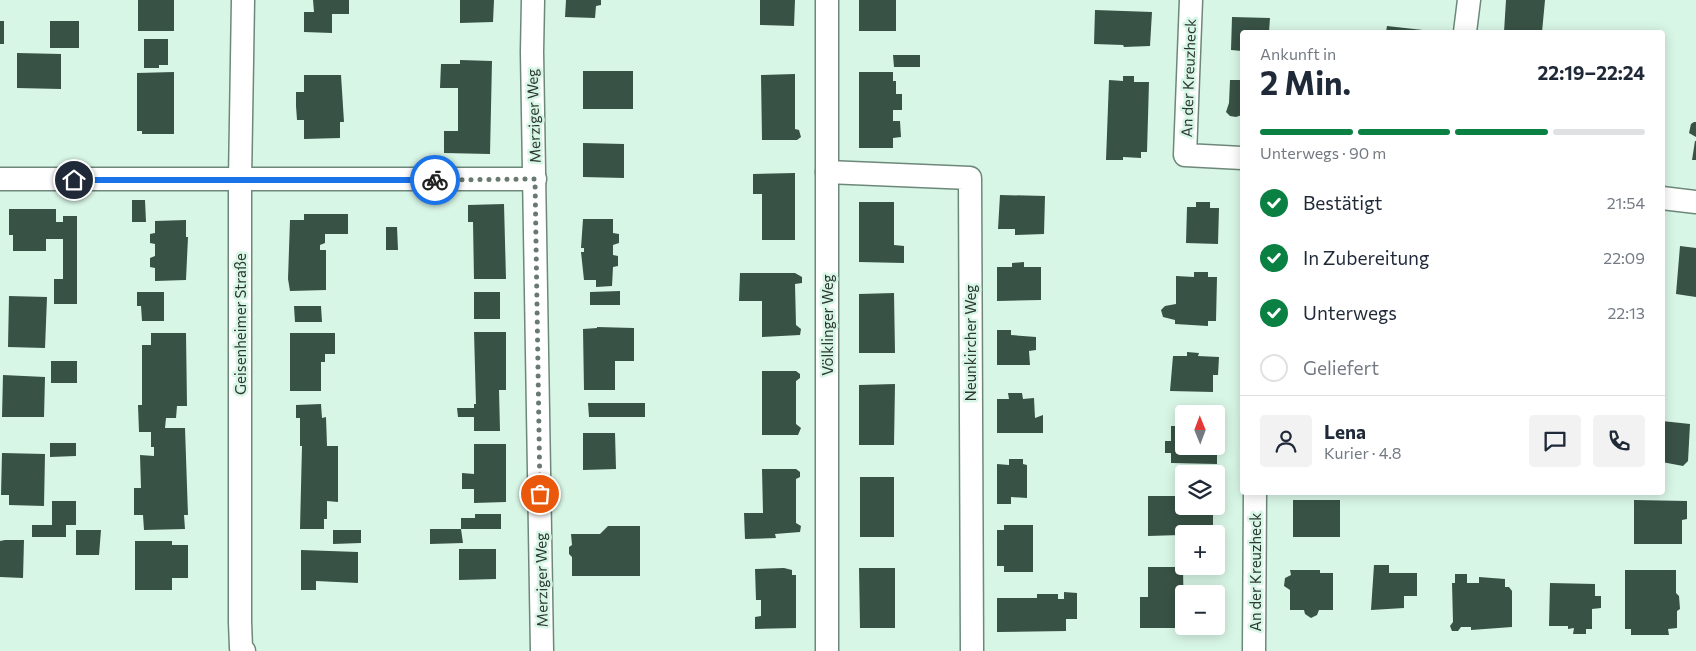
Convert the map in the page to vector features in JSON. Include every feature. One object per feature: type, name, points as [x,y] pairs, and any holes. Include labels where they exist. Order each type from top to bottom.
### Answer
[{"type":"street","name":"Geisenheimer Straße","points":[[242,649],[240,180],[243,0]]},
{"type":"street","name":"Merziger Weg","points":[[533,0],[532,52],[542,651]]},
{"type":"street","name":"Völklinger Weg","points":[[827,0],[827,651]]},
{"type":"street","name":"An der Kreuzheck","points":[[1191,0],[1185,155],[1240,158]]},
{"type":"street","points":[[1466,30],[1468,0]]},
{"type":"street","name":"Neunkircher Weg","points":[[827,172],[970,178],[972,651]]},
{"type":"street","points":[[0,179],[535,179]]},
{"type":"street","points":[[1665,198],[1696,202]]},
{"type":"street","name":"An der Kreuzheck","points":[[1254,651],[1255,495]]},
{"type":"building","points":[[138,0],[174,0],[174,31],[138,31]]},
{"type":"building","points":[[313,0],[349,0],[349,14],[332,14],[332,33],[304,32],[304,12],[314,12]]},
{"type":"building","points":[[460,0],[494,0],[493,22],[460,23]]},
{"type":"building","points":[[566,0],[601,0],[601,5],[596,6],[595,18],[565,17]]},
{"type":"building","points":[[760,0],[795,0],[794,26],[760,25]]},
{"type":"building","points":[[859,0],[896,0],[896,31],[859,31]]},
{"type":"building","points":[[1506,0],[1545,0],[1542,30],[1504,30]]},
{"type":"building","points":[[1095,10],[1152,12],[1150,46],[1124,47],[1123,45],[1094,44]]},
{"type":"building","points":[[1232,17],[1270,18],[1269,30],[1240,30],[1240,51],[1231,50]]},
{"type":"building","points":[[0,21],[4,21],[4,44],[0,44]]},
{"type":"building","points":[[50,21],[79,21],[79,48],[50,48]]},
{"type":"building","points":[[1387,26],[1423,30],[1386,30]]},
{"type":"building","points":[[144,39],[168,39],[168,65],[159,65],[159,68],[144,68]]},
{"type":"building","points":[[17,53],[61,54],[61,89],[17,88]]},
{"type":"building","points":[[893,55],[920,55],[920,67],[894,67]]},
{"type":"building","points":[[460,60],[492,61],[490,154],[444,153],[444,131],[458,131],[458,88],[440,88],[441,64],[460,64]]},
{"type":"building","points":[[583,71],[633,71],[633,109],[583,109]]},
{"type":"building","points":[[174,72],[174,134],[142,134],[142,131],[137,131],[137,73]]},
{"type":"building","points":[[859,72],[893,72],[893,81],[896,81],[896,94],[902,94],[902,110],[893,110],[893,121],[900,121],[901,137],[893,138],[893,148],[859,148]]},
{"type":"building","points":[[795,74],[795,129],[799,130],[801,137],[797,140],[762,140],[761,75]]},
{"type":"building","points":[[304,75],[341,75],[344,122],[340,122],[340,138],[304,139],[304,120],[297,120],[296,92],[304,92]]},
{"type":"building","points":[[1123,76],[1134,76],[1134,82],[1149,82],[1147,152],[1141,152],[1141,158],[1123,157],[1123,160],[1106,160],[1109,80],[1123,81]]},
{"type":"building","points":[[1230,80],[1240,80],[1240,116],[1230,116],[1226,112],[1229,103]]},
{"type":"building","points":[[1696,122],[1696,137],[1689,133],[1691,124]]},
{"type":"building","points":[[1695,141],[1696,160],[1692,160]]},
{"type":"building","points":[[583,143],[624,144],[624,178],[583,177]]},
{"type":"building","points":[[795,173],[795,240],[762,240],[762,194],[753,194],[753,174]]},
{"type":"building","points":[[1000,195],[1045,196],[1044,234],[1015,235],[1015,229],[998,229]]},
{"type":"building","points":[[132,200],[145,200],[146,222],[132,222]]},
{"type":"building","points":[[859,202],[894,202],[894,245],[904,246],[904,263],[859,262]]},
{"type":"building","points":[[1196,202],[1210,202],[1210,208],[1219,208],[1218,244],[1186,243],[1187,207],[1196,207]]},
{"type":"building","points":[[504,204],[506,279],[474,279],[473,222],[468,222],[468,205]]},
{"type":"building","points":[[9,209],[56,209],[56,222],[63,222],[63,216],[77,216],[77,304],[54,304],[54,279],[63,279],[63,239],[46,239],[46,251],[13,251],[13,235],[9,235]]},
{"type":"building","points":[[304,214],[348,214],[348,234],[325,234],[325,243],[320,245],[320,250],[326,250],[326,290],[290,291],[288,279],[290,220],[304,220]]},
{"type":"building","points":[[583,219],[613,219],[613,233],[619,234],[619,243],[613,245],[613,255],[618,256],[618,266],[613,267],[612,286],[596,287],[596,280],[584,280],[581,252],[584,252],[584,248],[581,248]]},
{"type":"building","points":[[186,220],[186,237],[188,237],[186,280],[155,281],[155,268],[150,267],[150,258],[155,256],[155,244],[150,243],[150,234],[155,233],[155,221]]},
{"type":"building","points":[[386,227],[397,227],[398,250],[386,250]]},
{"type":"building","points":[[1680,246],[1696,248],[1696,297],[1676,294]]},
{"type":"building","points":[[1024,262],[1024,267],[1041,267],[1041,300],[997,301],[997,267],[1012,267],[1012,263]]},
{"type":"building","points":[[1194,272],[1208,272],[1208,277],[1217,277],[1216,321],[1208,321],[1208,326],[1175,324],[1175,320],[1163,317],[1161,310],[1165,306],[1176,304],[1176,276],[1194,277]]},
{"type":"building","points":[[740,273],[795,273],[802,277],[802,283],[795,284],[796,325],[801,329],[800,335],[762,337],[762,301],[739,301]]},
{"type":"building","points":[[620,291],[620,305],[590,305],[590,292]]},
{"type":"building","points":[[137,292],[164,292],[164,321],[142,321],[141,306],[137,306]]},
{"type":"building","points":[[474,292],[500,292],[500,319],[474,319]]},
{"type":"building","points":[[894,293],[895,353],[859,353],[859,294]]},
{"type":"building","points":[[9,296],[47,297],[45,348],[8,347]]},
{"type":"building","points":[[294,306],[321,306],[322,322],[295,322]]},
{"type":"building","points":[[597,327],[634,328],[634,361],[615,361],[615,390],[584,390],[583,329]]},
{"type":"building","points":[[997,330],[1011,330],[1011,335],[1036,337],[1036,350],[1029,351],[1030,365],[997,365]]},
{"type":"building","points":[[474,332],[506,332],[506,390],[499,390],[500,431],[474,431],[474,417],[458,417],[457,408],[474,408],[474,404],[476,404]]},
{"type":"building","points":[[151,333],[186,333],[187,406],[177,406],[176,418],[166,418],[165,428],[185,428],[188,515],[184,515],[185,529],[144,530],[143,515],[134,515],[134,488],[141,488],[140,455],[154,456],[154,447],[151,447],[151,432],[139,432],[138,405],[142,405],[142,345],[151,345]]},
{"type":"building","points":[[290,333],[335,333],[335,354],[325,354],[325,362],[321,362],[321,391],[290,391]]},
{"type":"building","points":[[1187,352],[1199,353],[1198,356],[1219,357],[1218,375],[1213,375],[1213,392],[1170,391],[1173,356],[1187,356]]},
{"type":"building","points":[[51,361],[77,361],[77,383],[51,383]]},
{"type":"building","points":[[762,371],[796,371],[800,374],[800,378],[796,381],[796,424],[801,428],[798,435],[762,435]]},
{"type":"building","points":[[3,375],[45,377],[44,417],[2,417]]},
{"type":"building","points":[[895,384],[894,445],[859,445],[859,385]]},
{"type":"building","points":[[1008,393],[1022,393],[1023,399],[1034,398],[1035,418],[1043,415],[1043,433],[997,433],[997,399],[1009,399]]},
{"type":"building","points":[[588,403],[645,403],[645,417],[589,417]]},
{"type":"building","points":[[321,404],[322,418],[326,417],[327,446],[338,446],[338,502],[327,501],[327,519],[324,519],[324,529],[300,529],[302,446],[300,446],[300,418],[296,418],[296,405]]},
{"type":"building","points":[[1665,421],[1690,424],[1688,461],[1683,466],[1665,463]]},
{"type":"building","points":[[1171,426],[1175,426],[1175,455],[1217,455],[1217,464],[1171,463],[1171,453],[1165,453],[1165,441],[1171,441]]},
{"type":"building","points":[[583,433],[615,433],[616,469],[583,470]]},
{"type":"building","points":[[50,443],[76,443],[76,456],[50,457]]},
{"type":"building","points":[[474,444],[506,444],[506,502],[474,503],[474,489],[462,489],[462,473],[474,474]]},
{"type":"building","points":[[2,453],[45,454],[44,506],[9,505],[9,495],[1,495]]},
{"type":"building","points":[[1009,459],[1023,459],[1023,464],[1027,465],[1027,498],[1011,497],[1011,504],[997,504],[997,464],[1009,465]]},
{"type":"building","points":[[762,469],[796,469],[800,472],[800,477],[796,479],[796,523],[801,526],[800,532],[775,534],[776,538],[745,539],[744,513],[763,513]]},
{"type":"building","points":[[860,477],[894,477],[894,537],[860,537]]},
{"type":"building","points":[[1148,496],[1175,496],[1175,515],[1213,515],[1213,525],[1175,525],[1175,535],[1148,536]]},
{"type":"building","points":[[1293,500],[1340,500],[1340,537],[1293,537]]},
{"type":"building","points":[[1634,500],[1687,501],[1687,519],[1682,520],[1682,544],[1634,544]]},
{"type":"building","points":[[52,501],[76,501],[76,525],[66,525],[66,537],[32,537],[32,525],[52,525]]},
{"type":"building","points":[[475,514],[501,514],[501,529],[461,529],[461,518],[475,518]]},
{"type":"building","points":[[1004,525],[1033,525],[1033,572],[1004,572],[1004,566],[997,566],[997,530],[1004,530]]},
{"type":"building","points":[[608,526],[640,526],[640,576],[572,576],[572,557],[569,554],[569,547],[572,545],[571,534],[600,534]]},
{"type":"building","points":[[430,529],[461,529],[463,543],[430,544]]},
{"type":"building","points":[[76,530],[101,530],[99,555],[76,555]]},
{"type":"building","points":[[333,530],[361,530],[361,543],[333,544]]},
{"type":"building","points":[[24,540],[23,578],[0,577],[0,541]]},
{"type":"building","points":[[135,541],[172,541],[172,545],[188,545],[188,578],[172,578],[172,590],[135,590]]},
{"type":"building","points":[[459,549],[496,549],[496,579],[459,580]]},
{"type":"building","points":[[301,550],[358,552],[358,583],[316,581],[316,590],[301,590]]},
{"type":"building","points":[[1374,565],[1389,565],[1389,573],[1417,573],[1417,596],[1404,596],[1404,608],[1371,610]]},
{"type":"building","points":[[1148,567],[1175,567],[1175,575],[1183,575],[1183,585],[1175,585],[1175,628],[1140,628],[1140,597],[1148,597]]},
{"type":"building","points":[[784,568],[792,570],[792,575],[796,575],[796,628],[755,629],[755,617],[761,616],[761,600],[756,600],[755,569]]},
{"type":"building","points":[[859,568],[895,568],[895,628],[860,628]]},
{"type":"building","points":[[1290,570],[1320,570],[1320,573],[1333,573],[1333,610],[1319,610],[1317,615],[1311,618],[1305,614],[1304,610],[1290,610],[1290,590],[1284,586],[1285,578],[1291,575]]},
{"type":"building","points":[[1625,570],[1676,570],[1676,593],[1679,596],[1680,609],[1677,611],[1677,628],[1668,629],[1669,635],[1631,635],[1631,629],[1625,629]]},
{"type":"building","points":[[1455,574],[1467,574],[1467,583],[1479,583],[1479,577],[1505,579],[1505,587],[1509,587],[1512,591],[1512,627],[1471,630],[1471,627],[1461,627],[1458,631],[1452,631],[1450,626],[1453,622],[1452,583],[1455,583]]},
{"type":"building","points":[[1550,583],[1595,584],[1595,596],[1601,596],[1601,608],[1592,609],[1592,629],[1586,629],[1586,634],[1573,634],[1574,628],[1568,629],[1568,626],[1549,626]]},
{"type":"building","points":[[1064,592],[1077,593],[1077,619],[1066,619],[1066,631],[997,632],[997,598],[1037,598],[1037,594],[1058,594],[1058,599],[1064,599]]},
{"type":"way so far","points":[[435,180],[535,179],[540,494]]},
{"type":"route","points":[[74,180],[435,180]]}]
